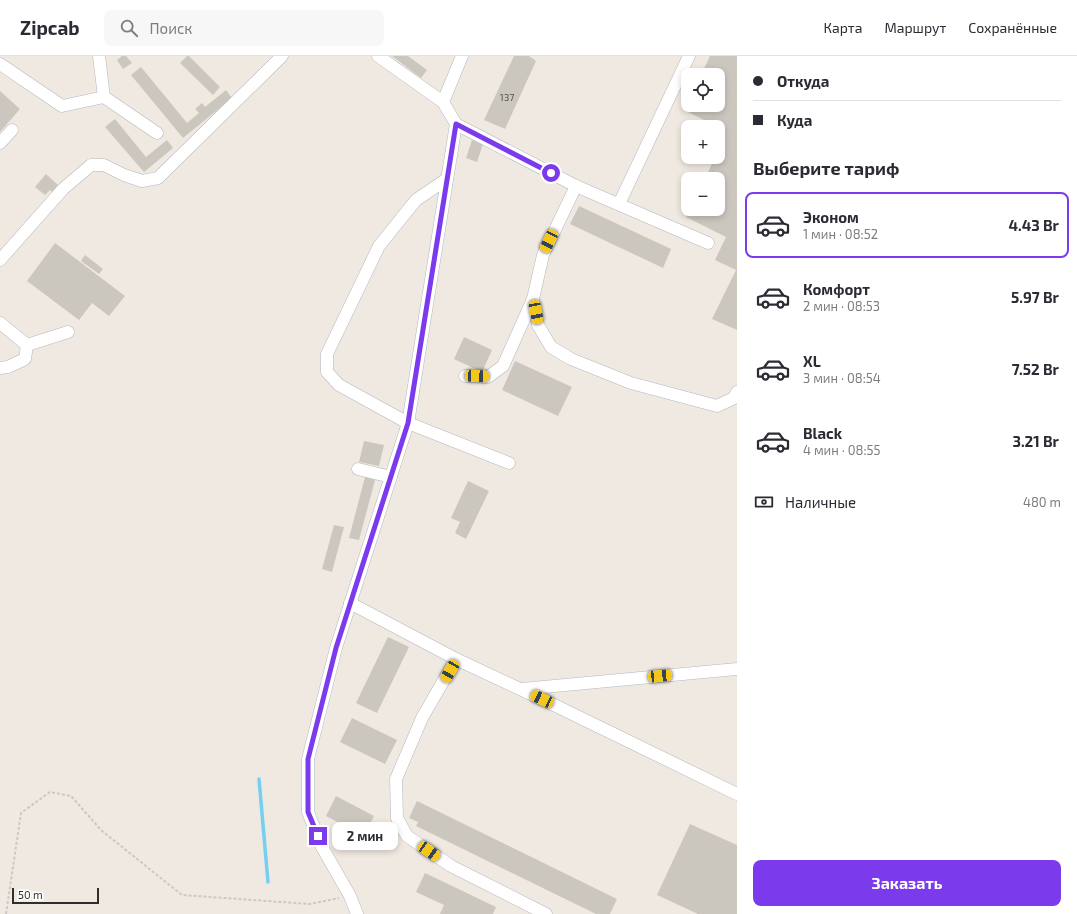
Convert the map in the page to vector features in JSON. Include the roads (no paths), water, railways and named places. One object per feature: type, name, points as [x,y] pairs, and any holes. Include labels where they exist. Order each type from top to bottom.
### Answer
[{"type":"street","points":[[100,56],[104,97]]},
{"type":"street","points":[[0,260],[63,189],[91,165],[104,164],[124,175],[142,181],[158,178],[282,56]]},
{"type":"street","points":[[378,56],[443,102],[456,124],[576,186],[708,243]]},
{"type":"street","points":[[443,102],[462,56]]},
{"type":"street","points":[[619,204],[688,56]]},
{"type":"street","points":[[0,64],[62,106],[104,97],[157,133]]},
{"type":"street","points":[[357,914],[350,896],[322,847],[308,812],[308,759],[336,648],[408,423],[456,124]]},
{"type":"street","points":[[0,143],[12,130]]},
{"type":"street","points":[[447,179],[416,200],[379,246],[327,354],[327,372],[339,385],[408,423],[510,463]]},
{"type":"street","points":[[465,376],[488,377],[503,366],[533,299],[543,255],[576,186]]},
{"type":"street","points":[[533,299],[538,325],[551,347],[571,359],[631,383],[717,406],[736,396]]},
{"type":"street","points":[[0,323],[27,344]]},
{"type":"street","points":[[27,344],[68,332]]},
{"type":"street","points":[[0,368],[8,367],[25,359],[27,344]]},
{"type":"street","points":[[358,469],[391,477]]},
{"type":"street","points":[[350,603],[456,659],[737,794]]},
{"type":"street","points":[[456,659],[422,718],[396,779],[398,818],[407,836],[451,866],[546,914]]},
{"type":"street","points":[[521,689],[737,669]]},
{"type":"waterway","points":[[259,779],[268,882]]}]
